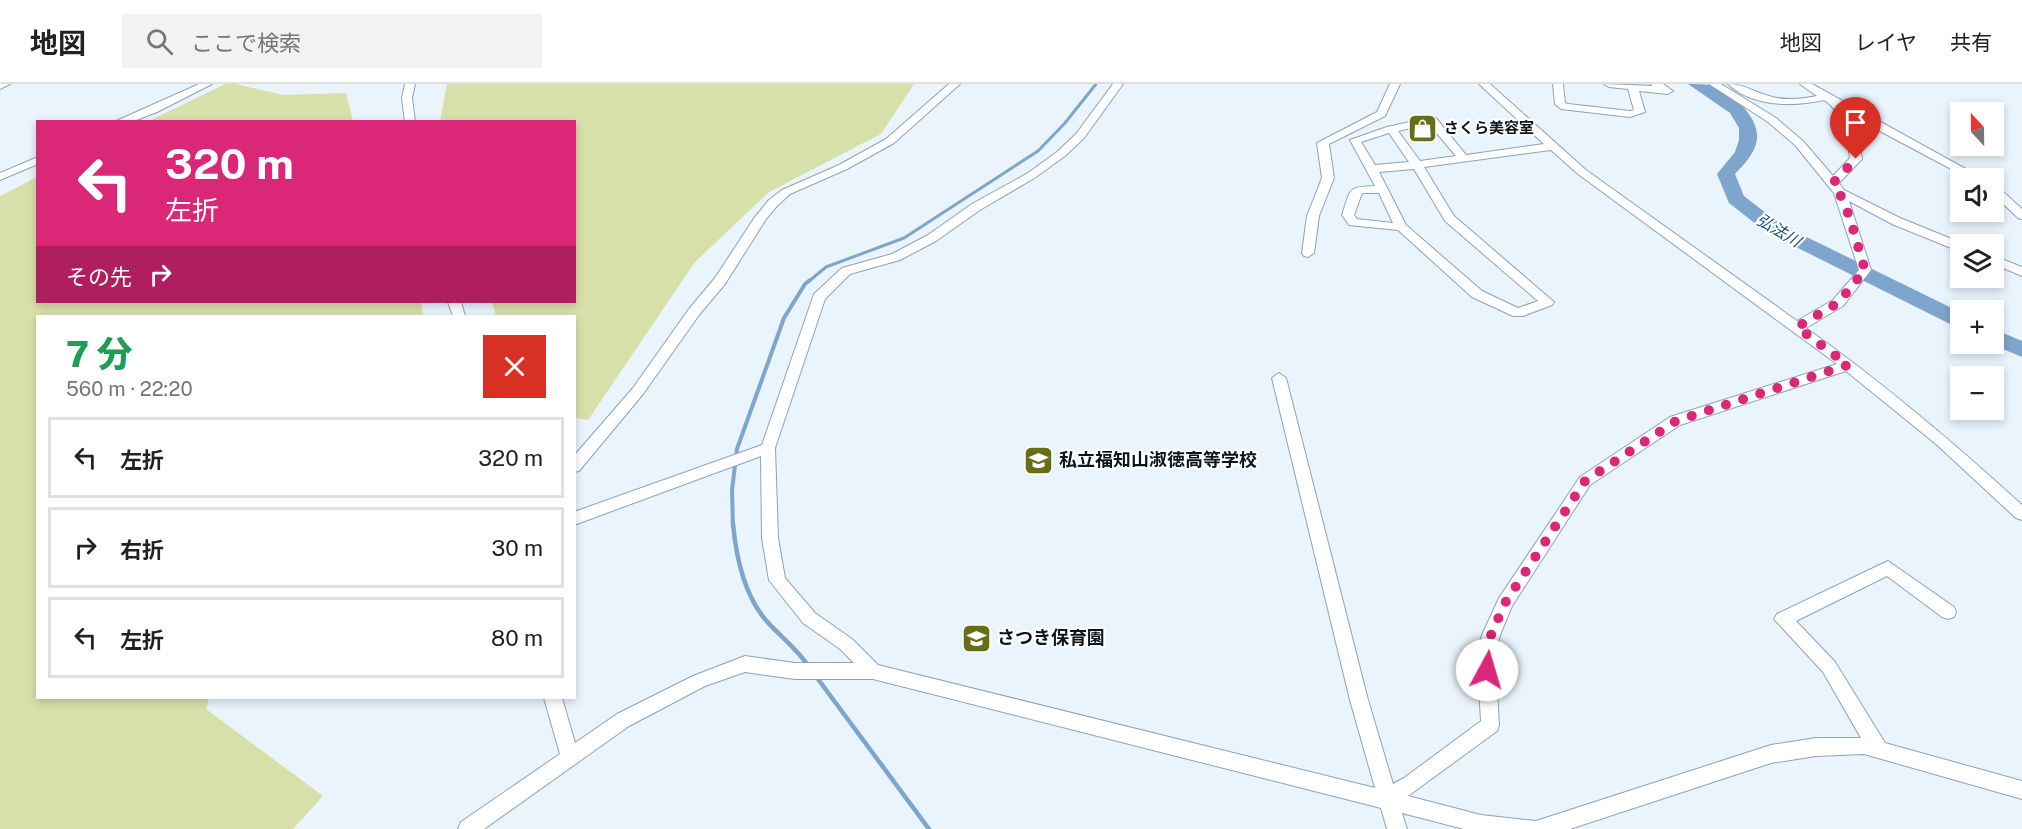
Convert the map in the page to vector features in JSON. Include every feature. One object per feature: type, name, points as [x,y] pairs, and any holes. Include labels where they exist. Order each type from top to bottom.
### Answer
[{"type":"street","points":[[0,86],[5,84]]},
{"type":"street","points":[[125,120],[153,110],[207,84]]},
{"type":"street","points":[[410,84],[407,98],[410,120]]},
{"type":"street","points":[[576,465],[638,391],[694,312],[720,281],[773,203],[786,192],[843,167],[890,141],[955,84]]},
{"type":"street","points":[[873,671],[846,644],[809,618],[777,580],[770,538],[768,448],[819,297],[829,284],[846,271],[896,257],[923,243],[976,207],[1032,175],[1080,136],[1118,84]]},
{"type":"street","points":[[1308,254],[1313,216],[1328,178],[1323,143],[1381,114],[1395,84]]},
{"type":"street","points":[[1484,84],[1582,171],[1848,365],[1941,440],[2022,514]]},
{"type":"street","points":[[1558,84],[1560,104],[1565,107],[1630,114],[1640,112],[1633,88]]},
{"type":"street","points":[[1609,84],[1668,91],[1656,84]]},
{"type":"street","points":[[1714,84],[1781,128],[1799,143],[1836,188],[1865,270],[1838,303],[1797,327]]},
{"type":"street","points":[[1733,84],[1761,99],[1780,103],[1802,103],[1826,97]]},
{"type":"street","points":[[1805,84],[1837,104],[1957,168]]},
{"type":"street","points":[[1836,188],[1856,159],[1852,131],[1837,104]]},
{"type":"street","points":[[1391,129],[1417,165],[1449,218],[1547,302],[1518,313],[1478,294],[1401,227],[1383,189],[1355,140],[1391,129],[1432,120],[1463,158]]},
{"type":"street","points":[[1372,169],[1553,146]]},
{"type":"street","points":[[0,177],[36,161]]},
{"type":"street","points":[[1836,188],[1896,221],[1950,243]]},
{"type":"street","points":[[1383,189],[1357,190],[1348,215],[1353,222],[1401,227]]},
{"type":"street","points":[[2004,194],[2022,198]]},
{"type":"street","points":[[2004,198],[2022,215]]},
{"type":"street","points":[[2004,264],[2022,272]]},
{"type":"street","points":[[1387,799],[1411,784],[1490,725],[1486,655],[1491,635],[1505,603],[1585,481],[1676,421],[1848,365]]},
{"type":"street","points":[[1279,378],[1359,700],[1397,829]]},
{"type":"street","points":[[576,518],[768,448]]},
{"type":"street","points":[[1879,750],[1829,667],[1783,619],[1888,568],[1948,612]]},
{"type":"street","points":[[468,829],[623,720],[699,681],[745,664],[795,671],[873,671],[1387,799],[1480,825],[1532,829]]},
{"type":"street","points":[[553,699],[570,758]]},
{"type":"street","points":[[1541,829],[1771,754],[1816,747],[1864,746],[2022,790]]},
{"type":"green space","points":[[225,84],[236,84],[283,95],[346,93],[353,120],[151,120]]},
{"type":"green space","points":[[447,84],[914,84],[881,134],[769,192],[695,262],[588,420],[576,418],[576,315],[496,315],[492,303],[576,303],[576,120],[440,120]]},
{"type":"green space","points":[[36,178],[36,303],[421,303],[423,315],[36,315],[36,699],[209,699],[206,709],[323,796],[293,829],[0,829],[0,196]]},
{"type":"waterway","points":[[808,282],[826,267],[904,238],[1038,151],[1065,123],[1096,84]]},
{"type":"waterway","name":"弘法川","points":[[1696,84],[1727,102],[1743,119],[1747,128],[1748,140],[1744,152],[1726,174],[1736,199],[1773,228],[1950,315]]},
{"type":"waterway","points":[[733,526],[732,490],[737,449],[784,318],[805,284],[810,280]]},
{"type":"waterway","name":"弘法川","points":[[2004,341],[2022,350]]},
{"type":"waterway","points":[[733,524],[736,549],[751,597],[764,618],[809,667]]},
{"type":"waterway","points":[[815,675],[929,829]]},
{"type":"place","name":"さくら美容室","points":[[1423,128]]},
{"type":"place","name":"私立福知山淑徳高等学校","points":[[1038,460]]},
{"type":"place","name":"さつき保育園","points":[[976,638]]},
{"type":"route","points":[[1487,670],[1486,655],[1491,635],[1505,603],[1585,481],[1676,421],[1848,365],[1797,327],[1838,303],[1865,270],[1846,209],[1840,198],[1840,192],[1833,183],[1856,159]]}]
